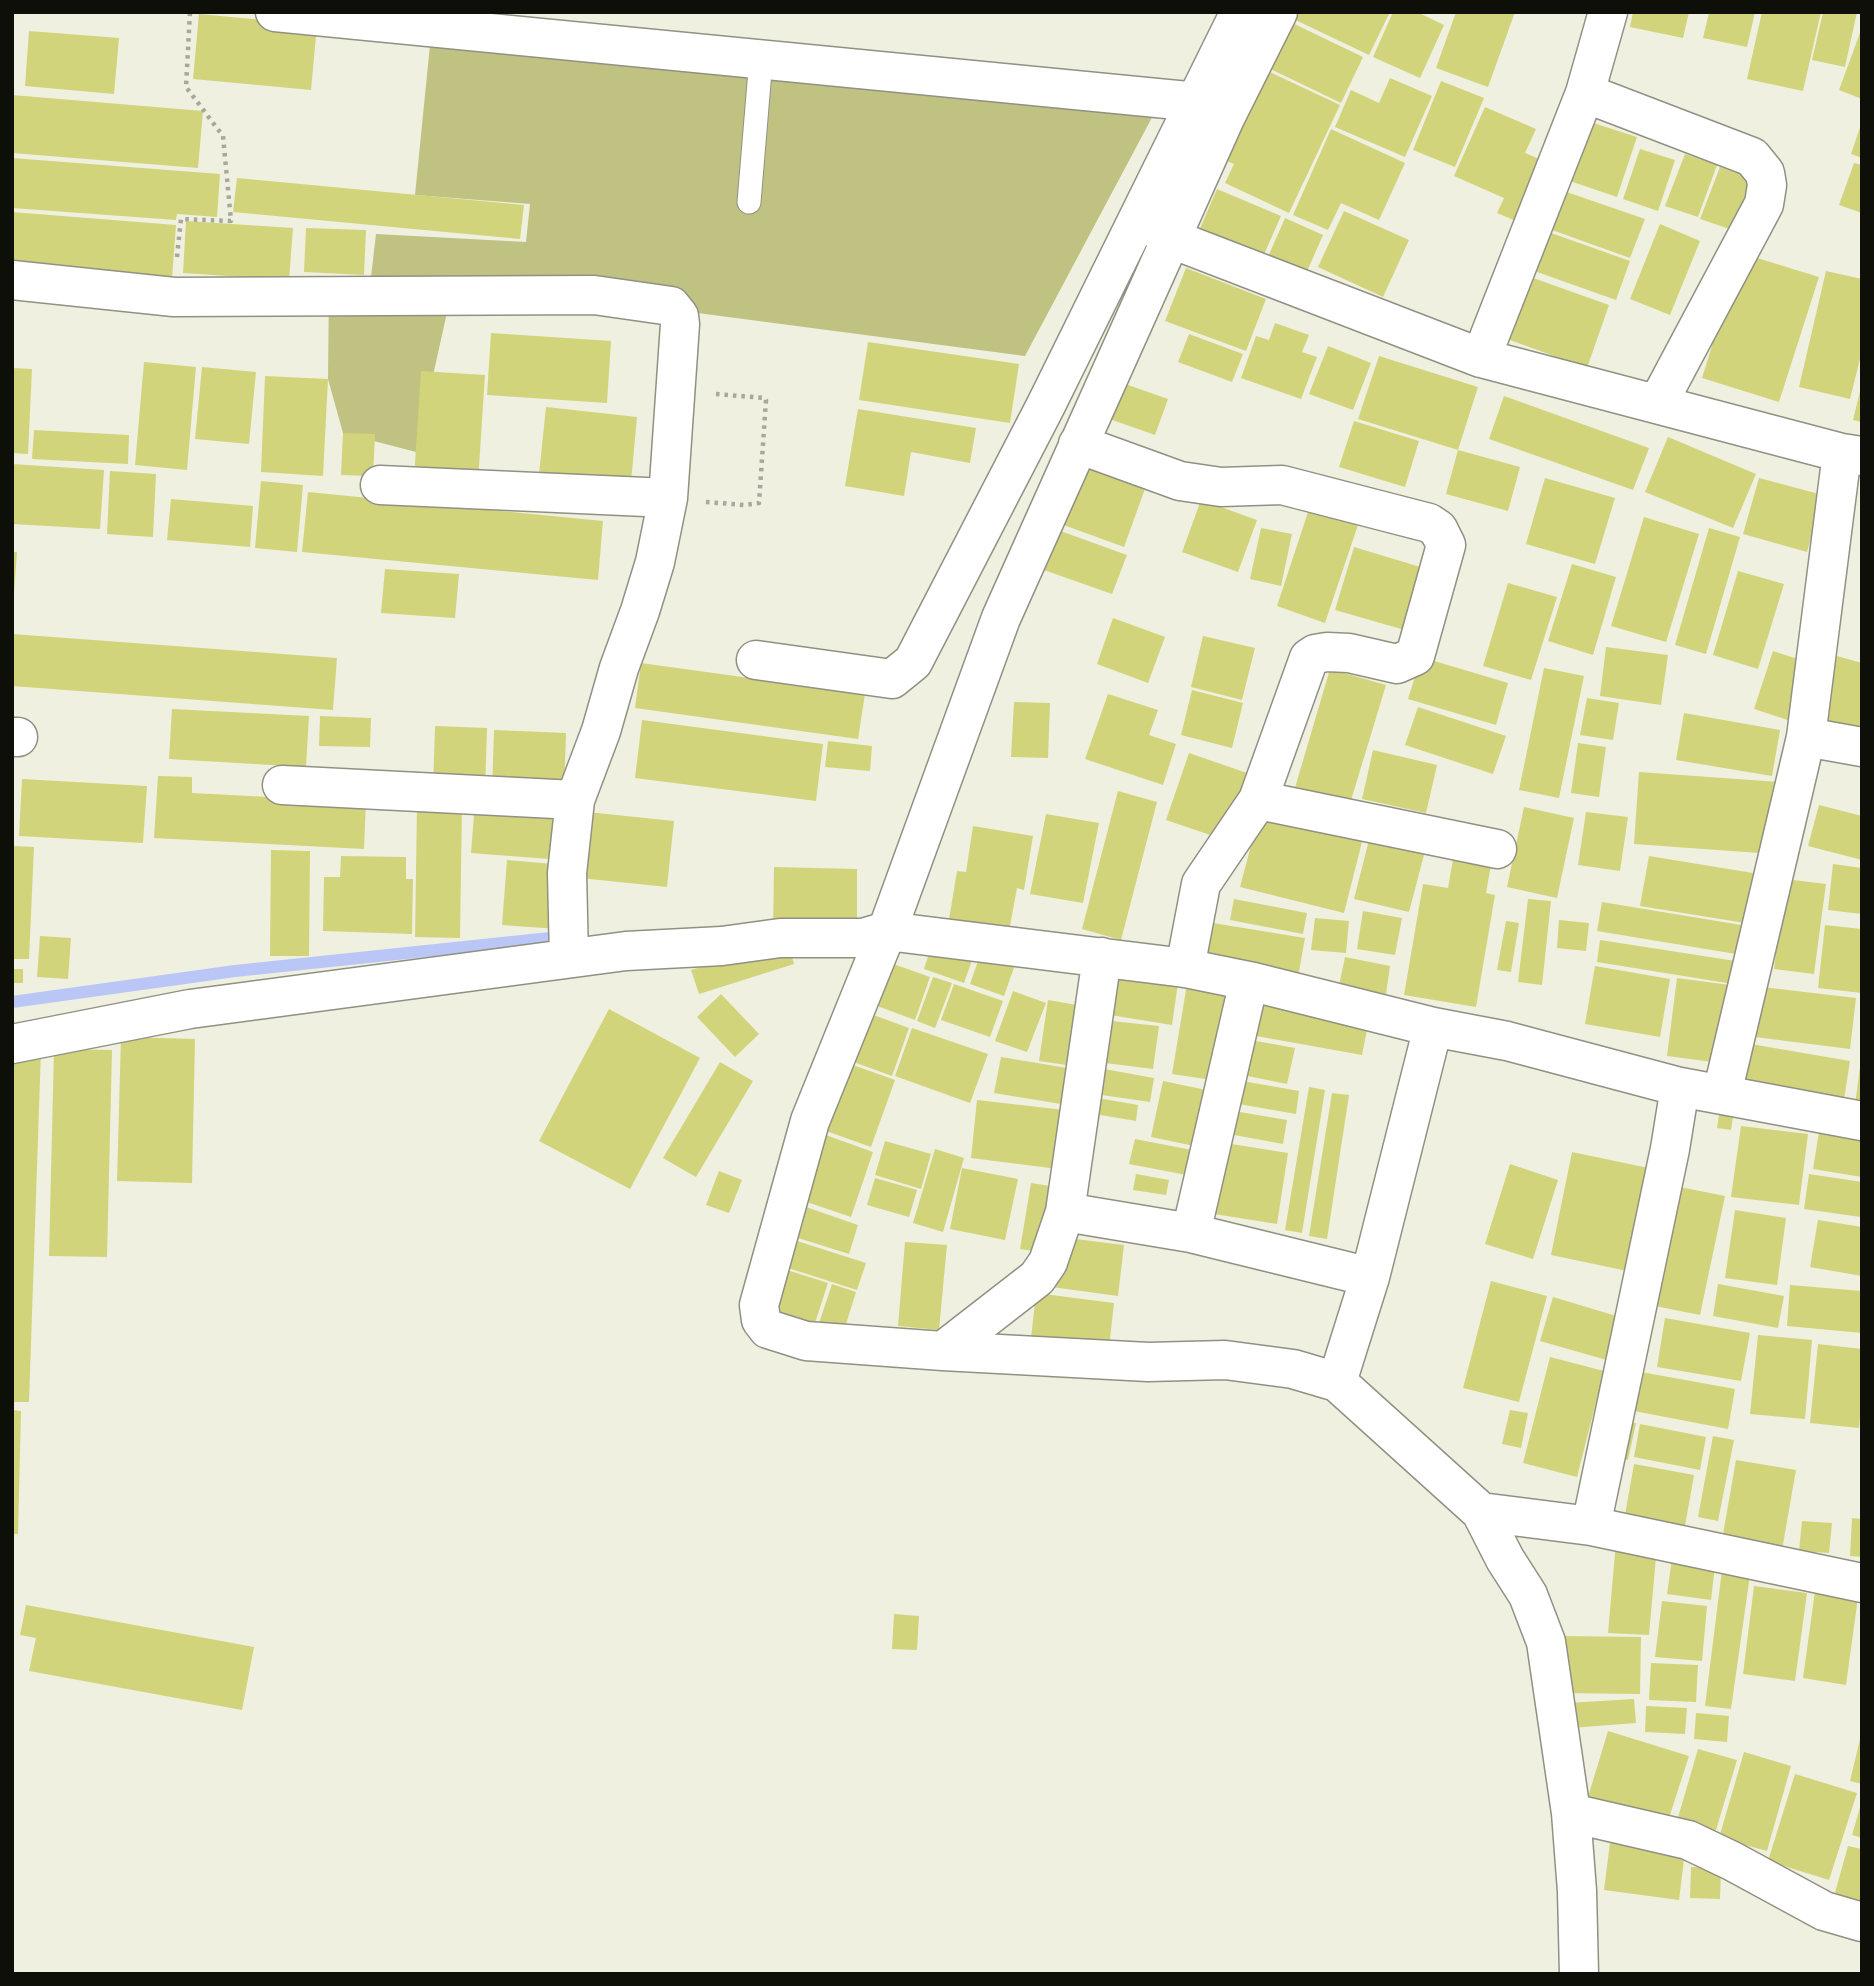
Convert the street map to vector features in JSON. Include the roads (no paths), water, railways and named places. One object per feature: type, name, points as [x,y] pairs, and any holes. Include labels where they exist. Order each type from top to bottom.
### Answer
[{"type":"street","points":[[275,12],[761,60],[1211,109]]},
{"type":"street","points":[[756,660],[892,679],[971,617],[1001,618],[1047,507],[1069,423],[1211,109],[1240,12]]},
{"type":"street","points":[[1211,109],[1278,12]]},
{"type":"street","points":[[1481,358],[1585,93],[1608,12]]},
{"type":"street","points":[[1585,93],[1752,157],[1765,173],[1765,204],[1658,403]]},
{"type":"street","points":[[1156,228],[1481,358],[1852,455],[1806,737],[1721,1094]]},
{"type":"street","points":[[12,280],[174,297],[594,295],[671,306],[679,316],[677,390],[668,498],[655,562],[640,611],[619,668],[601,731],[575,800],[567,873],[569,958]]},
{"type":"street","points":[[1069,423],[1007,487],[887,931],[810,1121],[759,1305],[761,1320],[768,1329],[806,1341],[1149,1362],[1225,1360],[1293,1369],[1336,1382],[1481,1512],[1505,1559],[1528,1595],[1546,1642],[1571,1813],[1577,1891],[1579,1974]]},
{"type":"street","points":[[1069,423],[1181,481],[1221,486],[1282,485],[1429,523],[1442,535],[1446,545],[1415,656],[1397,664],[1349,653],[1327,652],[1309,658],[1258,800],[1201,884],[1185,968]]},
{"type":"street","points":[[380,485],[668,498]]},
{"type":"street","points":[[1007,487],[1047,507]]},
{"type":"street","points":[[1806,737],[1862,747]]},
{"type":"street","points":[[282,785],[575,800]]},
{"type":"street","points":[[1258,800],[1497,849]]},
{"type":"street","points":[[12,1044],[190,1009],[569,958],[626,951],[722,947],[780,938],[863,938],[887,931],[1185,968],[1249,981],[1433,1027],[1507,1041],[1680,1087],[1862,1121]]},
{"type":"street","points":[[943,1351],[1037,1278],[1048,1262],[1065,1212],[1102,957]]},
{"type":"street","points":[[1191,1233],[1249,981]]},
{"type":"street","points":[[1336,1382],[1370,1277],[1433,1027]]},
{"type":"street","points":[[1591,1526],[1670,1149],[1680,1087]]},
{"type":"street","points":[[1065,1212],[1191,1233],[1370,1277]]},
{"type":"street","points":[[1481,1512],[1591,1526],[1862,1583]]},
{"type":"street","points":[[1571,1813],[1688,1840],[1824,1911],[1862,1922]]},
{"type":"lane","points":[[749,202],[761,60]]},
{"type":"waterway","points":[[12,1002],[235,971],[550,938]]}]
